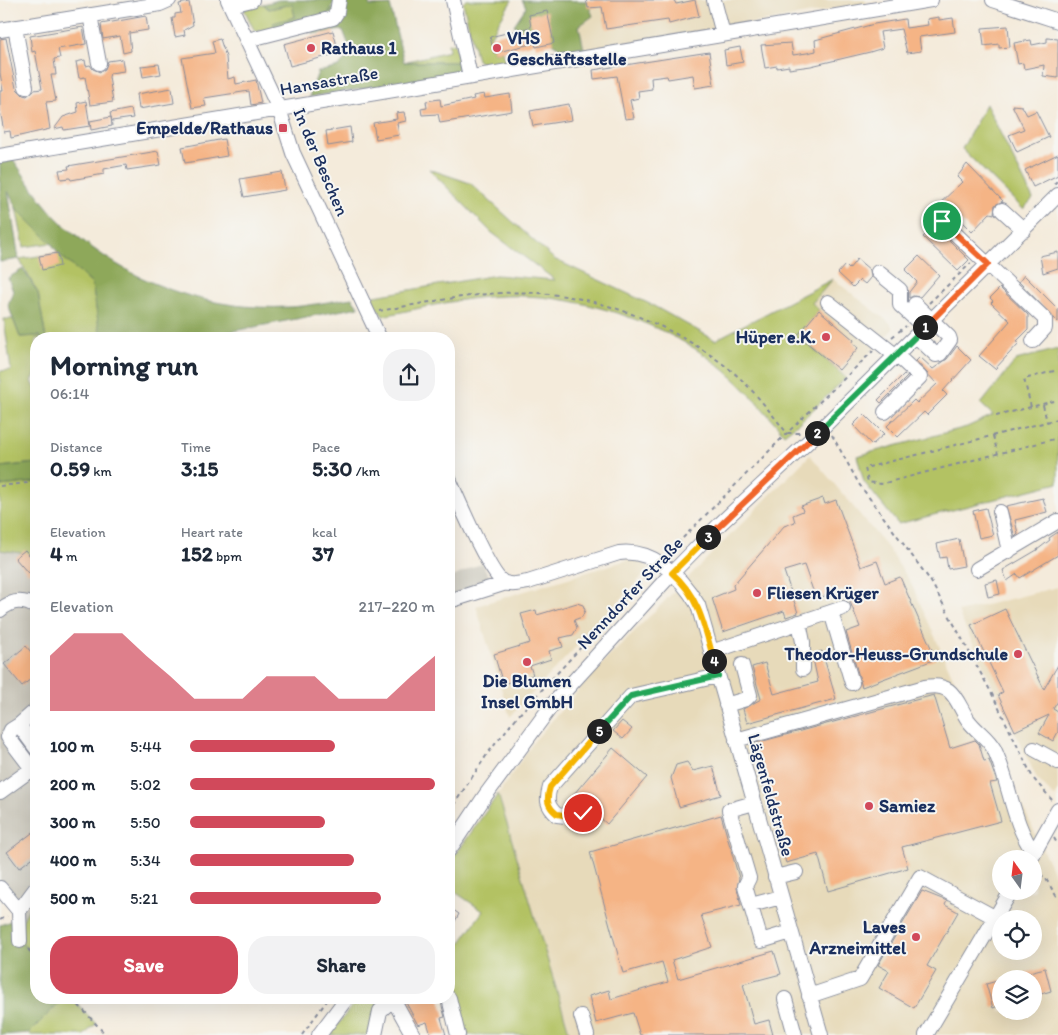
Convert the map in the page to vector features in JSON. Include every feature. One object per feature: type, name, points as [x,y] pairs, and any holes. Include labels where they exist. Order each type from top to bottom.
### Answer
[{"type":"street","points":[[0,30],[160,4],[169,0]]},
{"type":"street","points":[[229,3],[252,0]]},
{"type":"street","points":[[248,40],[333,18],[337,12],[339,0]]},
{"type":"street","points":[[453,0],[470,76]]},
{"type":"street","points":[[714,0],[723,34]]},
{"type":"street","name":"Hansastraße","points":[[0,156],[723,34],[886,4],[931,0]]},
{"type":"street","points":[[993,0],[1058,21]]},
{"type":"street","name":"In der Beschen","points":[[229,3],[279,109],[293,153],[377,332]]},
{"type":"street","points":[[90,15],[99,63]]},
{"type":"street","points":[[15,28],[26,87]]},
{"type":"street","name":"Nenndorfer Straße","points":[[455,841],[485,796],[552,705],[672,573],[720,524],[810,440],[1058,195]]},
{"type":"street","points":[[1002,210],[1024,230]]},
{"type":"street","points":[[942,221],[1045,318],[1045,328],[1033,342]]},
{"type":"street","points":[[878,272],[900,290],[900,305],[924,328]]},
{"type":"street","points":[[828,302],[896,355],[920,377],[885,412]]},
{"type":"street","points":[[915,304],[924,328]]},
{"type":"street","points":[[455,492],[492,571],[506,583]]},
{"type":"street","points":[[1000,512],[1009,550]]},
{"type":"street","points":[[977,570],[1058,521]]},
{"type":"street","points":[[455,599],[506,583],[528,582],[618,553],[642,553],[659,562],[672,573]]},
{"type":"street","name":"Lägenfeldstraße","points":[[672,573],[681,581],[698,605],[821,1035]]},
{"type":"street","points":[[0,610],[17,601],[30,603]]},
{"type":"street","points":[[712,652],[837,610],[852,683]]},
{"type":"street","points":[[799,622],[803,642],[803,669]]},
{"type":"street","points":[[726,705],[746,699],[750,695],[742,665]]},
{"type":"street","points":[[590,810],[575,817],[557,814],[548,804],[547,797],[550,787],[631,696],[718,676]]},
{"type":"street","points":[[736,740],[925,687],[945,686],[952,693],[969,721],[993,748],[1029,850]]},
{"type":"street","points":[[30,715],[12,730],[8,737],[30,766]]},
{"type":"street","points":[[19,724],[30,740]]},
{"type":"street","points":[[1034,748],[1058,762]]},
{"type":"street","points":[[0,792],[30,773]]},
{"type":"street","points":[[754,803],[729,810],[749,878],[746,886],[761,941],[791,932]]},
{"type":"street","points":[[1035,850],[1055,805]]},
{"type":"street","points":[[775,877],[796,872]]},
{"type":"street","points":[[809,996],[860,979],[920,876],[992,916]]},
{"type":"street","points":[[0,888],[19,911],[20,941]]},
{"type":"street","points":[[19,911],[30,896]]},
{"type":"street","points":[[751,906],[780,897]]},
{"type":"street","points":[[926,1035],[992,925]]},
{"type":"street","points":[[785,999],[795,1035]]},
{"type":"street","points":[[318,1035],[342,1004]]},
{"type":"street","points":[[375,1035],[380,1011],[388,1004]]},
{"type":"street","points":[[396,1004],[413,1035]]},
{"type":"street","points":[[450,1004],[458,1035]]},
{"type":"street","points":[[581,1016],[587,1035]]},
{"type":"path","points":[[368,313],[491,294],[538,293],[579,300],[622,311],[665,328],[697,345],[730,370],[768,408],[787,433]]},
{"type":"path","points":[[455,803],[488,753],[516,718],[659,562],[787,433],[880,343]]},
{"type":"path","points":[[1031,407],[1024,379],[1058,370]]},
{"type":"path","points":[[996,416],[1058,400]]},
{"type":"path","points":[[1043,404],[1047,422]]},
{"type":"path","points":[[1058,419],[865,468],[868,482],[881,484],[1058,438]]},
{"type":"path","points":[[826,424],[859,484],[930,580],[991,692],[1033,778],[1055,805]]},
{"type":"path","points":[[787,433],[797,432],[810,440]]},
{"type":"path","points":[[993,436],[998,454]]},
{"type":"path","points":[[0,486],[30,483]]},
{"type":"path","points":[[1042,876],[1046,879],[1058,900]]},
{"type":"path","points":[[78,1004],[106,1035]]},
{"type":"path","points":[[302,1035],[324,1004]]},
{"type":"shaded area","points":[[552,0],[865,0],[866,4],[566,55]]},
{"type":"shaded area","points":[[833,279],[890,323],[893,329],[846,378],[798,335],[818,310],[811,303]]},
{"type":"shaded area","points":[[810,455],[887,547],[911,583],[973,722],[991,739],[1058,882],[1058,1035],[570,1035],[498,794],[535,740],[598,668]]},
{"type":"shaded area","points":[[30,483],[30,941],[19,911],[0,888],[0,486]]},
{"type":"shaded area","name":"Die Blumen Insel GmbH","points":[[631,559],[639,560],[650,568],[510,717],[476,606]]},
{"type":"shaded area","points":[[482,563],[492,582],[455,594],[455,576]]},
{"type":"shaded area","name":"Theodor-Heuss-Grundschule","points":[[1058,587],[1058,792],[1055,797],[1037,779],[958,612]]},
{"type":"green space","points":[[279,0],[335,0],[329,14],[276,28],[273,23],[295,17],[292,4],[269,9],[263,4]]},
{"type":"green space","points":[[342,0],[368,0],[370,6],[390,5],[404,62],[458,62],[458,74],[309,97],[318,72],[339,67],[351,51],[343,30],[313,34],[313,27]]},
{"type":"green space","points":[[466,0],[512,0],[490,37],[494,53],[502,51],[505,64],[486,66],[477,60],[463,3]]},
{"type":"green space","points":[[522,0],[587,1],[593,16],[579,26],[585,54],[571,55],[532,31],[521,30],[514,25],[526,7]]},
{"type":"green space","points":[[263,4],[269,9],[293,4],[295,17],[274,23],[276,28],[255,32],[244,9]]},
{"type":"green space","points":[[455,43],[458,62],[404,62],[449,51],[448,44]]},
{"type":"green space","points":[[986,104],[1033,199],[1023,209],[962,149]]},
{"type":"green space","points":[[13,159],[53,214],[81,239],[104,256],[153,283],[205,300],[233,305],[289,307],[352,298],[359,307],[229,332],[100,332],[92,284],[58,253],[51,243],[16,208],[8,191],[19,259],[0,262],[0,161]]},
{"type":"green space","points":[[429,169],[470,183],[554,259],[652,305],[715,340],[833,279],[812,303],[819,310],[798,335],[846,378],[801,421],[784,434],[738,383],[706,356],[661,330],[609,311],[556,299],[503,296],[428,306],[383,316],[369,297],[496,275],[555,280],[491,232]]},
{"type":"green space","points":[[16,208],[51,243],[24,247]]},
{"type":"green space","points":[[58,253],[92,284],[100,332],[45,332],[38,293],[19,259]]},
{"type":"green space","points":[[23,269],[38,293],[45,332],[30,332],[30,336],[20,337],[8,305],[13,291],[8,278]]},
{"type":"green space","points":[[4,319],[13,319],[20,337],[30,336],[30,464],[0,467],[0,371],[11,370]]},
{"type":"green space","points":[[1058,349],[1058,483],[898,524],[864,482],[857,456],[967,427],[993,415],[981,404],[1016,360]]},
{"type":"green space","points":[[30,464],[30,483],[0,486],[0,467]]},
{"type":"green space","points":[[30,483],[30,554],[0,550],[0,486]]},
{"type":"green space","points":[[498,794],[570,1035],[462,1035],[453,1004],[455,1004],[455,951],[483,911],[455,892],[455,855]]},
{"type":"green space","points":[[30,907],[30,952],[20,941],[22,921]]},
{"type":"green space","points":[[13,920],[20,941],[30,952],[30,1004],[58,1004],[29,1033],[0,1035],[0,925]]},
{"type":"green space","points":[[58,1004],[78,1004],[96,1024],[84,1035],[31,1035],[29,1033]]},
{"type":"green space","points":[[353,1004],[379,1004],[371,1035],[330,1035]]},
{"type":"building","points":[[586,0],[674,0],[676,4],[695,0],[699,16],[669,24],[668,20],[606,29],[602,7],[588,8]]},
{"type":"building","points":[[189,2],[193,25],[184,30],[185,35],[175,37],[172,18],[175,18],[175,14],[181,13],[179,4]]},
{"type":"building","points":[[547,11],[554,43],[536,47],[535,43],[494,53],[490,37],[531,27],[529,15]]},
{"type":"building","points":[[146,16],[148,30],[129,33],[131,51],[123,53],[120,36],[103,39],[101,24]]},
{"type":"building","points":[[939,17],[939,20],[953,18],[955,32],[919,37],[921,51],[907,53],[901,29],[880,32],[883,48],[870,52],[811,66],[789,69],[789,66],[765,68],[761,45],[791,43],[793,55],[807,53],[816,51],[815,40],[874,24],[905,19],[906,28],[928,25],[927,19]]},
{"type":"building","points":[[1008,26],[1010,47],[999,48],[999,44],[984,46],[982,28]]},
{"type":"building","points":[[83,27],[86,44],[58,49],[60,58],[54,59],[56,75],[51,75],[56,101],[46,102],[50,129],[11,138],[10,131],[4,132],[0,110],[0,91],[3,91],[0,73],[0,39],[6,38],[16,88],[23,95],[27,96],[34,90],[42,89],[35,51],[32,52],[30,36]]},
{"type":"building","points":[[333,31],[339,53],[290,66],[284,44]]},
{"type":"building","points":[[1047,38],[1058,39],[1058,78],[1043,76],[1044,65],[1024,69],[1023,63],[1018,64],[1014,43],[1031,40],[1032,45],[1047,42]]},
{"type":"building","points":[[220,39],[226,57],[228,79],[235,77],[236,84],[256,80],[261,103],[251,105],[249,91],[204,98],[206,106],[192,108],[182,58],[215,53],[212,41]]},
{"type":"building","points":[[740,47],[743,62],[726,65],[724,50]]},
{"type":"building","points":[[709,52],[714,85],[695,88],[693,75],[668,79],[667,76],[651,78],[652,89],[638,91],[639,98],[630,100],[634,118],[625,119],[617,76],[594,79],[593,70]]},
{"type":"building","points":[[122,59],[124,71],[110,73],[109,77],[113,102],[90,105],[85,77],[79,78],[76,62],[85,60],[86,66],[90,65],[93,69],[100,72],[105,69],[108,61]]},
{"type":"building","points":[[159,64],[161,74],[143,77],[141,66]]},
{"type":"building","points":[[172,88],[174,103],[139,109],[137,94]]},
{"type":"building","points":[[484,94],[485,98],[510,94],[512,111],[440,123],[438,114],[422,115],[421,109],[427,108],[426,101],[440,99],[441,106],[474,99],[473,96]]},
{"type":"building","points":[[86,101],[90,126],[64,130],[63,127],[54,129],[63,117],[78,112],[77,103]]},
{"type":"building","points":[[569,104],[572,120],[533,126],[530,111]]},
{"type":"building","points":[[1012,105],[1022,106],[1027,115],[1036,111],[1049,137],[1017,152],[1009,135],[1024,129]]},
{"type":"building","points":[[131,109],[133,118],[112,121],[110,113]]},
{"type":"building","points":[[404,112],[406,121],[397,123],[399,135],[376,139],[373,123],[397,119],[396,113]]},
{"type":"building","points":[[111,117],[112,126],[91,130],[90,121]]},
{"type":"building","points":[[350,127],[352,142],[328,146],[326,131]]},
{"type":"building","points":[[224,139],[227,156],[185,163],[182,147]]},
{"type":"building","points":[[158,151],[161,165],[127,170],[126,165],[104,169],[104,174],[71,180],[70,178],[61,179],[59,170],[69,169],[68,166]]},
{"type":"building","points":[[1058,154],[1058,175],[1033,187],[1025,170]]},
{"type":"building","points":[[967,164],[1003,201],[995,205],[994,214],[990,213],[972,232],[948,208],[934,218],[929,214],[962,182],[957,177]]},
{"type":"building","points":[[282,172],[285,190],[244,197],[240,179]]},
{"type":"building","points":[[935,226],[969,260],[958,271],[923,237]]},
{"type":"building","points":[[1058,252],[1058,268],[1043,273],[1040,256]]},
{"type":"building","points":[[58,253],[60,266],[42,270],[39,256]]},
{"type":"building","points":[[919,256],[939,275],[920,297],[913,296],[909,298],[909,292],[917,282],[905,270]]},
{"type":"building","points":[[857,259],[870,270],[871,277],[865,284],[860,280],[853,287],[838,273],[845,265],[849,269]]},
{"type":"building","points":[[1024,275],[1058,309],[1058,322],[1019,282]]},
{"type":"building","points":[[1000,288],[1028,315],[1028,330],[1016,342],[1019,343],[995,369],[979,356],[1010,321],[991,303],[993,301],[990,298]]},
{"type":"building","name":"Hüper e.K.","points":[[819,310],[854,340],[853,342],[858,348],[839,370],[798,335]]},
{"type":"building","points":[[957,346],[971,360],[943,391],[947,395],[927,415],[924,412],[898,437],[887,426],[914,400],[917,403],[937,384],[916,361],[920,357],[933,369],[947,359]]},
{"type":"building","points":[[904,374],[907,377],[881,403],[878,400]]},
{"type":"building","points":[[864,414],[884,434],[872,445],[853,425]]},
{"type":"building","points":[[823,498],[825,504],[836,500],[861,567],[877,561],[885,583],[900,577],[936,659],[862,687],[846,632],[860,627],[845,589],[816,599],[804,565],[784,571],[798,613],[786,617],[784,611],[723,632],[712,598],[734,589],[733,585],[784,526],[795,522],[793,515],[803,511],[801,506]]},
{"type":"building","points":[[1043,498],[1047,512],[1015,520],[1018,534],[1015,537],[1006,506]]},
{"type":"building","points":[[986,508],[993,535],[979,538],[973,511]]},
{"type":"building","points":[[1058,532],[1058,555],[1020,578],[1017,574],[1007,581],[1003,570],[1037,550]]},
{"type":"building","points":[[959,539],[964,566],[948,569],[946,557],[940,558],[937,544]]},
{"type":"building","points":[[25,550],[30,556],[30,571],[28,573],[15,558]]},
{"type":"building","points":[[997,580],[1000,594],[988,597],[985,583]]},
{"type":"building","points":[[577,603],[583,605],[585,610],[582,617],[574,620],[577,628],[573,635],[560,638],[563,647],[549,651],[551,659],[530,666],[533,675],[503,684],[494,654],[530,643],[521,614],[536,610],[537,615]]},
{"type":"building","points":[[1005,609],[1044,689],[1058,665],[1058,701],[1053,709],[1058,712],[1058,732],[1053,741],[1039,733],[1049,715],[1015,731],[998,695],[1003,692],[971,625]]},
{"type":"building","points":[[26,646],[30,651],[30,680],[22,686],[4,664]]},
{"type":"building","points":[[822,651],[836,699],[747,723],[743,709],[761,699],[752,667],[765,663],[774,694],[818,682],[812,654]]},
{"type":"building","name":"Samiez","points":[[934,695],[950,748],[975,740],[979,744],[984,761],[989,760],[997,782],[990,783],[1001,821],[902,847],[908,868],[828,891],[818,854],[786,863],[752,744]]},
{"type":"building","points":[[622,721],[632,729],[623,739],[613,731]]},
{"type":"building","points":[[613,748],[647,777],[607,824],[597,815],[599,810],[595,803],[590,801],[583,804],[573,795]]},
{"type":"building","points":[[687,762],[693,771],[713,766],[721,795],[679,807],[671,778],[676,765]]},
{"type":"building","points":[[721,815],[739,878],[737,888],[741,905],[701,915],[712,947],[672,960],[678,979],[774,951],[781,974],[743,984],[754,1024],[769,1020],[773,1035],[640,1035],[633,1013],[596,1023],[589,996],[609,990],[611,999],[668,982],[662,962],[623,973],[590,852]]},
{"type":"building","points":[[30,835],[30,860],[19,868],[7,852]]},
{"type":"building","name":"Laves Arzneimittel","points":[[922,891],[947,901],[945,905],[958,912],[927,966],[936,971],[914,1008],[879,988],[889,971],[878,965]]},
{"type":"building","points":[[455,911],[459,914],[455,921]]},
{"type":"building","points":[[1045,968],[1051,991],[1042,994],[1042,970],[1037,970]]},
{"type":"building","points":[[992,982],[992,1005],[986,984]]},
{"type":"building","points":[[407,1004],[441,1004],[445,1017],[441,1018],[446,1035],[431,1035],[427,1022],[418,1025]]},
{"type":"place","name":"Rathaus 1","points":[[311,48]]},
{"type":"place","name":"VHS Geschäftsstelle","points":[[497,48]]},
{"type":"place","name":"Empelde/Rathaus","points":[[283,128]]},
{"type":"place","name":"Hüper e.K.","points":[[826,337]]},
{"type":"place","name":"Fliesen Krüger","points":[[757,593]]},
{"type":"place","name":"Theodor-Heuss-Grundschule","points":[[1018,654]]},
{"type":"place","name":"Die Blumen Insel GmbH","points":[[527,662]]},
{"type":"place","name":"Samiez","points":[[869,806]]},
{"type":"place","name":"Laves Arzneimittel","points":[[916,937]]},
{"type":"route","points":[[583,813],[575,817],[557,814],[548,804],[547,797],[550,787],[631,696],[718,676],[698,605],[692,594],[672,573],[988,264],[942,221]]}]
